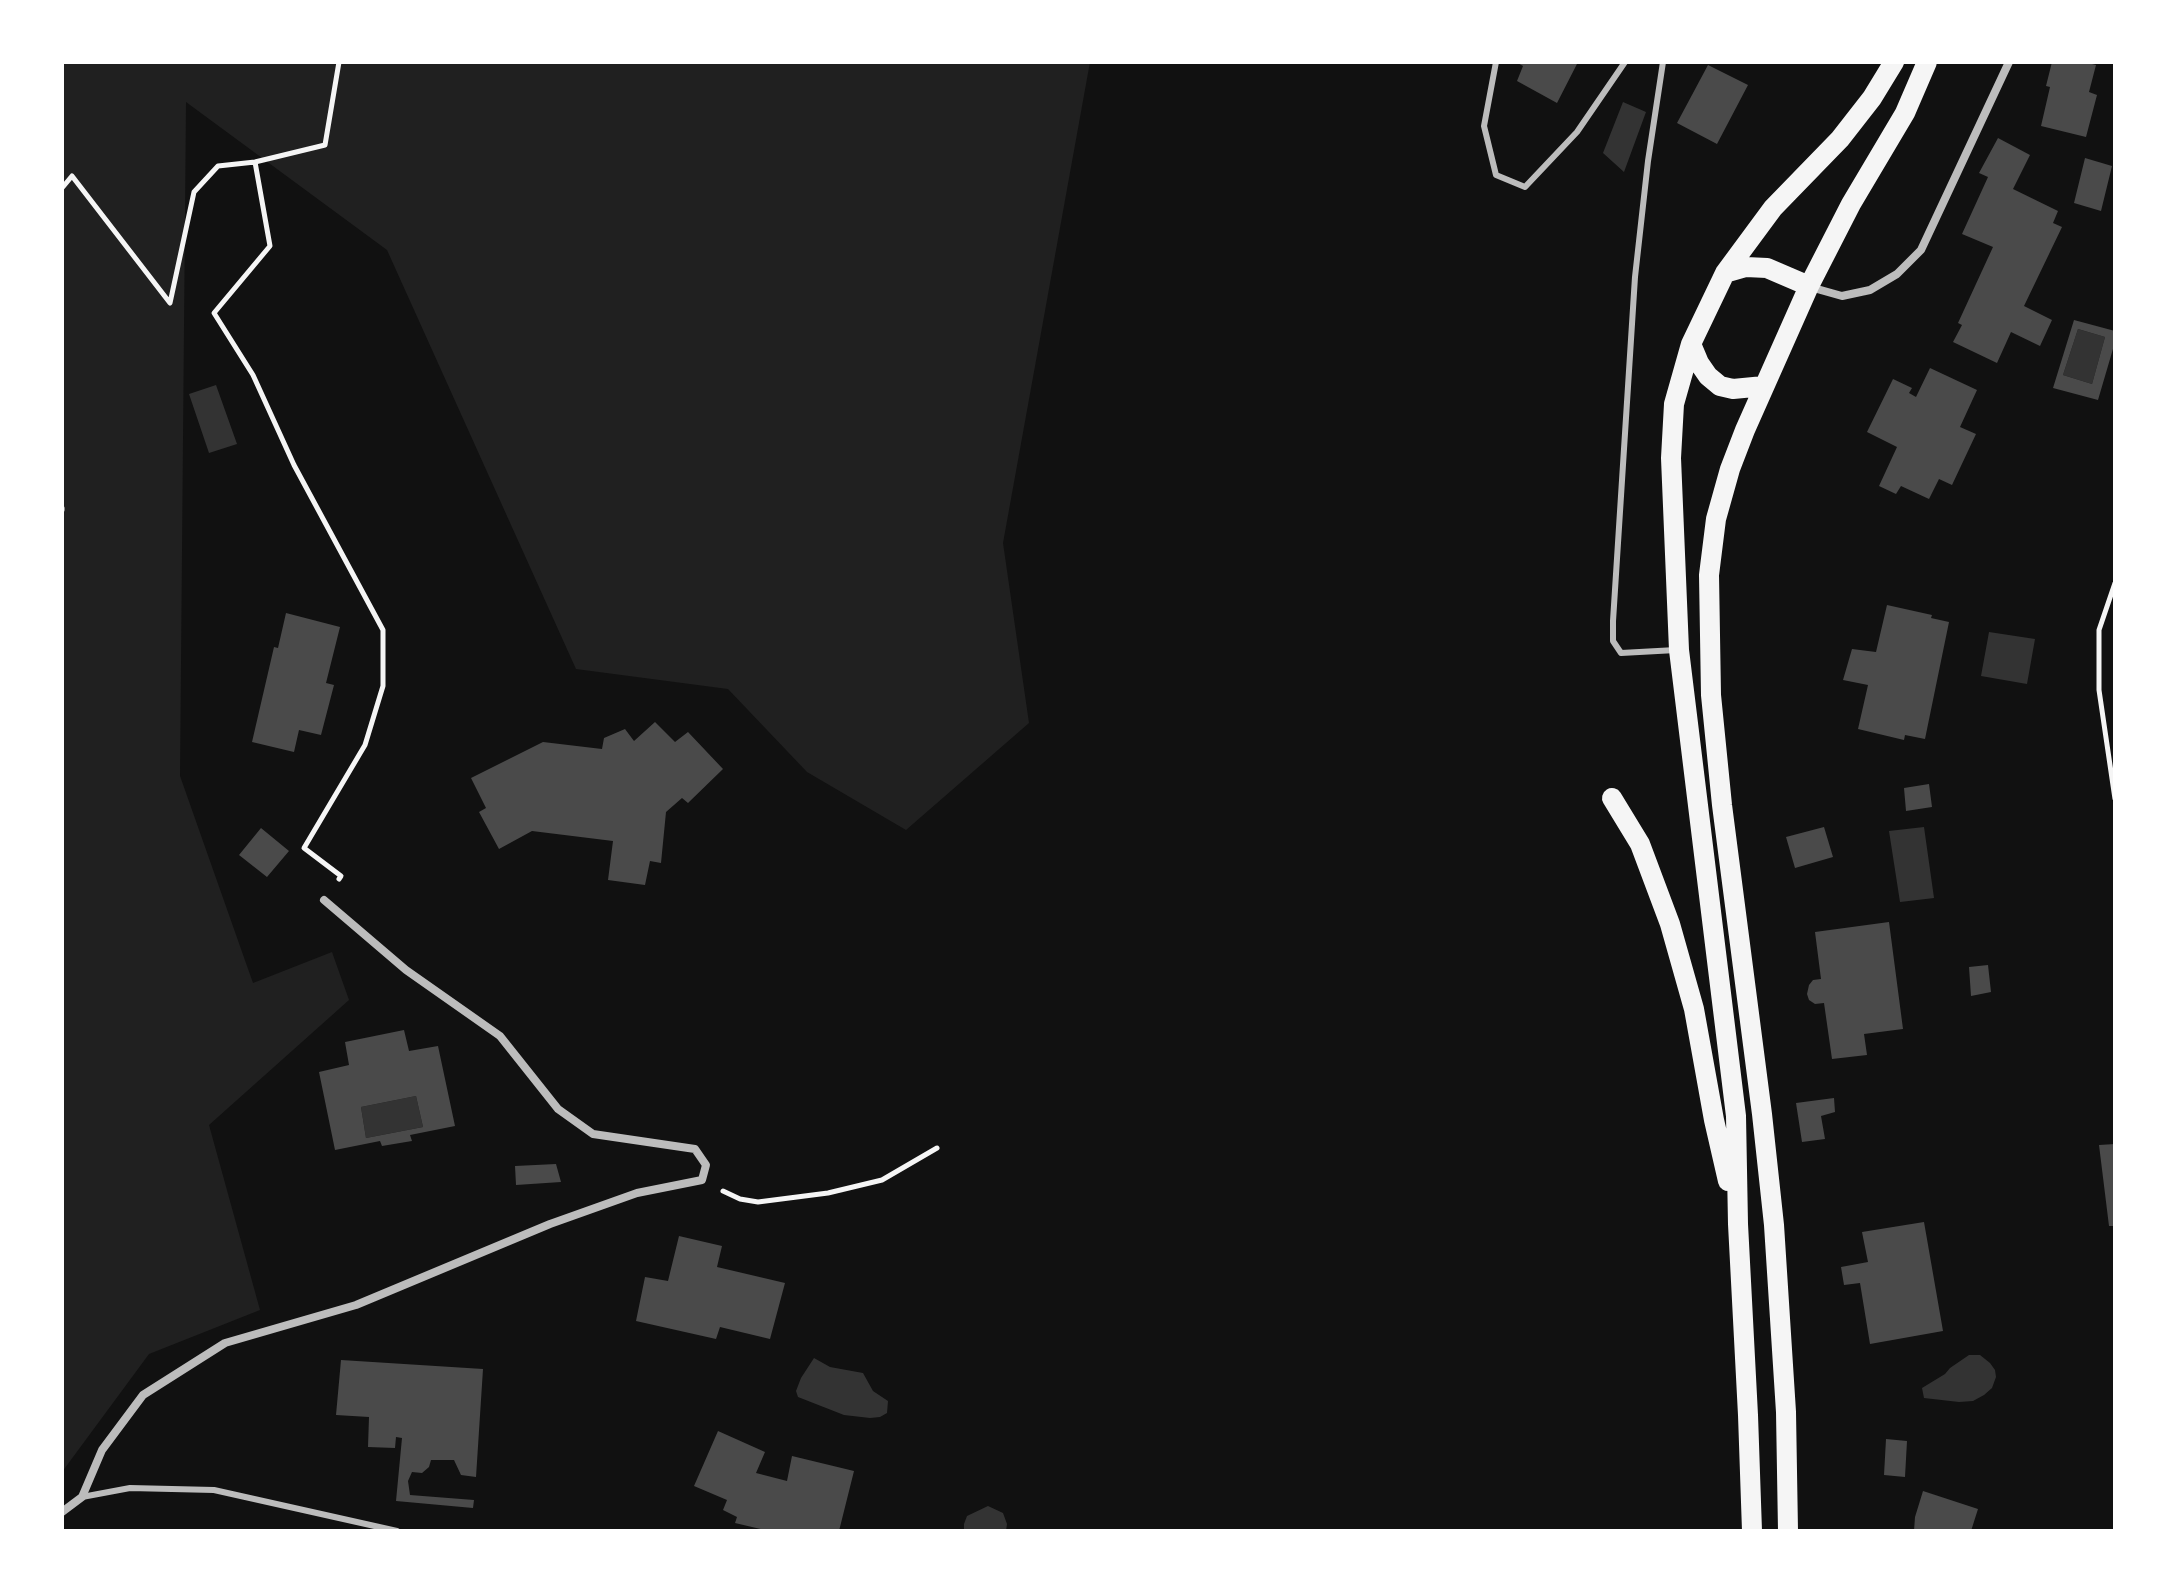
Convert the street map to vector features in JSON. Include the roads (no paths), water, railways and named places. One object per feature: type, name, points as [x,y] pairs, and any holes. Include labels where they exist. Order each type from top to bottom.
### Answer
[{"type":"main road","points":[[1752,1531],[1736,1116],[1679,650],[1671,458],[1674,404],[1691,344],[1725,273],[1773,208],[1840,139],[1872,98],[1894,62]]},
{"type":"main road","points":[[1788,1531],[1786,1412],[1774,1225],[1711,695],[1709,575],[1716,519],[1730,469],[1764,386],[1809,286],[1851,204],[1905,113],[1927,62]]},
{"type":"main road","points":[[1725,273],[1746,267],[1767,268],[1809,286]]},
{"type":"main road","points":[[1691,344],[1699,363],[1720,386],[1733,389],[1764,386]]},
{"type":"main road","points":[[1612,798],[1640,844],[1670,924],[1694,1009],[1714,1120],[1738,1224]]},
{"type":"street","points":[[1809,286],[1842,296],[1870,290],[1897,274],[1921,250],[2009,62]]},
{"type":"street","points":[[62,1512],[82,1497],[102,1450],[143,1395],[225,1343],[356,1305],[550,1224],[637,1193],[702,1180],[706,1165],[695,1149],[593,1134],[558,1109],[500,1036],[406,970],[324,900]]},
{"type":"lane","points":[[1496,62],[1484,126],[1496,175],[1525,187],[1577,132],[1625,62]]},
{"type":"lane","points":[[1663,62],[1635,277],[1613,641],[1621,653],[1679,650]]},
{"type":"lane","points":[[82,1497],[130,1488],[214,1490],[397,1531]]}]
